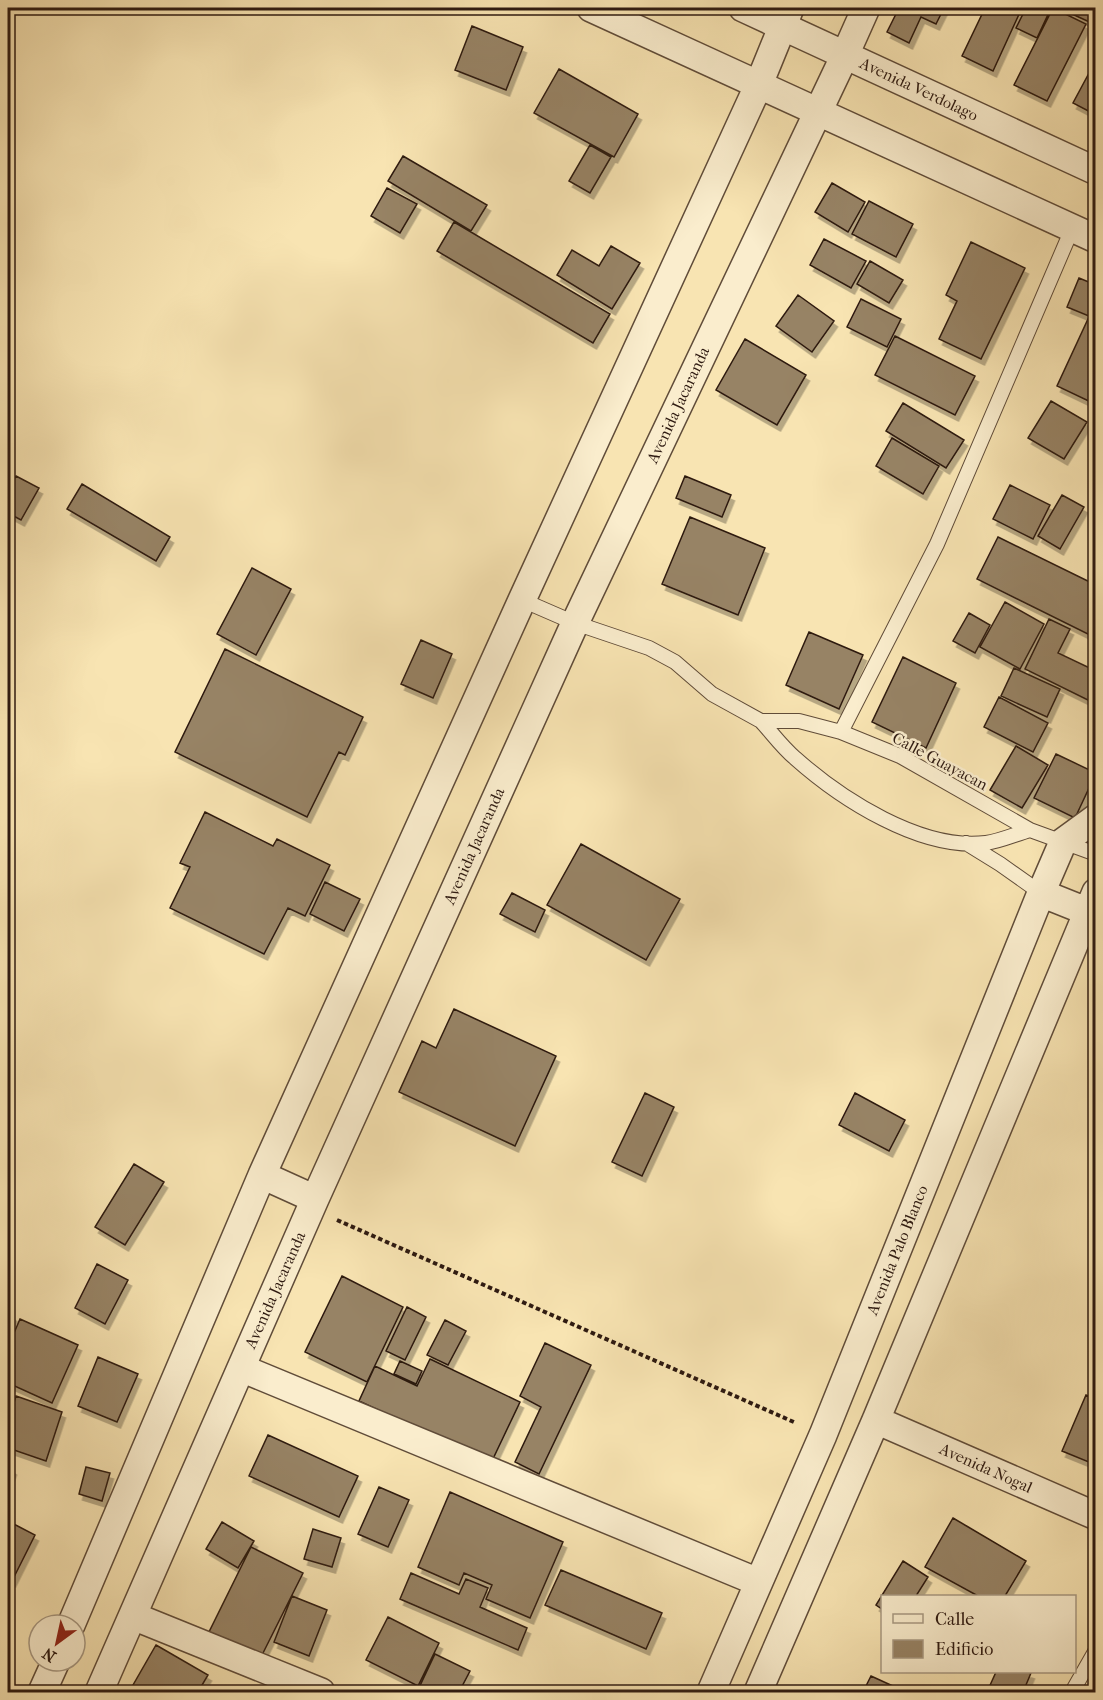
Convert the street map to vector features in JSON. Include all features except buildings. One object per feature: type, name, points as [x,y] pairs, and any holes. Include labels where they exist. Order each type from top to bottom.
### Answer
[{"type":"street","points":[[591,8],[1084,234]]},
{"type":"street","name":"Avenida Verdolago","points":[[742,8],[786,16],[845,55],[1095,171]]},
{"type":"street","name":"Avenida Jacaranda","points":[[99,1692],[315,1199],[575,623],[866,8]]},
{"type":"street","points":[[76,1613],[262,1175],[759,84],[786,16]]},
{"type":"street","name":"Avenida Palo Blanco","points":[[711,1692],[823,1435],[1063,842],[1095,818]]},
{"type":"street","points":[[758,1692],[876,1420],[1093,906],[1041,893]]},
{"type":"street","points":[[262,1175],[315,1199]]},
{"type":"street","points":[[241,1368],[758,1582]]},
{"type":"street","name":"Avenida Nogal","points":[[876,1420],[1095,1516]]},
{"type":"street","points":[[133,1616],[321,1692]]},
{"type":"street","points":[[42,1692],[51,1673]]},
{"type":"lane","points":[[841,732],[937,544],[1084,234]]},
{"type":"lane","name":"Calle Guayacan","points":[[522,600],[575,623],[649,648],[675,662],[712,694],[760,721],[802,764],[826,783],[880,818],[942,842],[986,843],[1030,830]]},
{"type":"lane","name":"Calle Guayacan","points":[[760,721],[799,721],[841,732],[900,756],[1030,830],[1095,854]]},
{"type":"lane","points":[[964,842],[1041,893]]},
{"type":"lane","points":[[1072,1692],[1095,1650]]},
{"type":"path","points":[[315,1199],[340,1223],[823,1435]]}]
